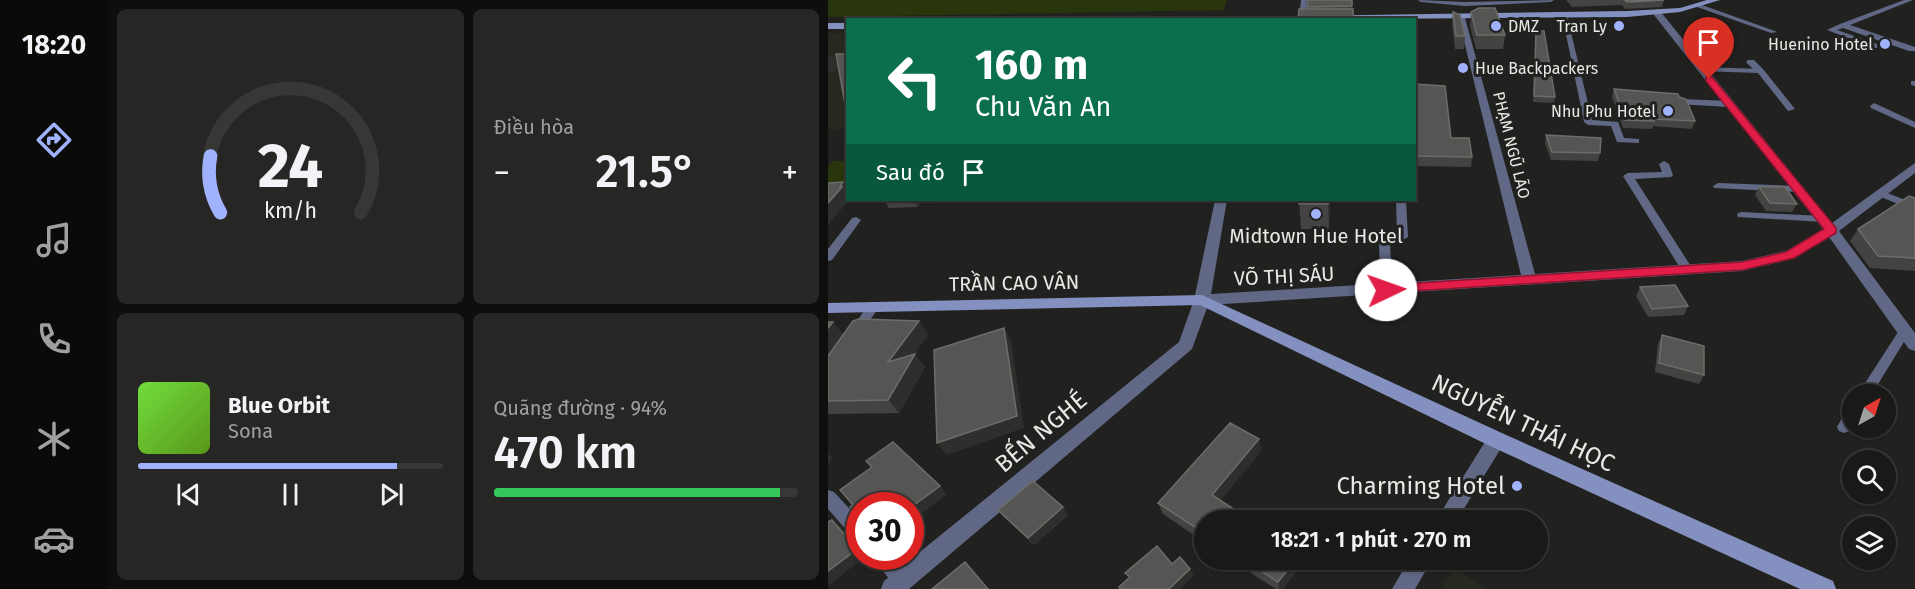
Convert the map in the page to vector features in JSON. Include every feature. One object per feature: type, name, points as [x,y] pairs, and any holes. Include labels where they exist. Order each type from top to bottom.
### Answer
[{"type":"main road","points":[[1416,19],[1657,13],[1699,6],[1716,0]]},
{"type":"main road","points":[[1260,17],[1281,18]]},
{"type":"main road","points":[[828,26],[846,26]]},
{"type":"main road","name":"TRẦN CAO VÂN","points":[[828,308],[1202,300]]},
{"type":"main road","name":"NGUYỄN THÁI HỌC","points":[[1202,300],[1497,440],[1825,589]]},
{"type":"street","points":[[1657,13],[1827,225],[1915,345]]},
{"type":"street","name":"PHẠM NGŨ LÃO","points":[[1461,18],[1530,281]]},
{"type":"street","points":[[1751,62],[1760,71]]},
{"type":"street","name":"VÕ THỊ SÁU","points":[[1202,300],[1742,266],[1790,255],[1827,225],[1880,193],[1915,167]]},
{"type":"street","name":"BẾN NGHÉ","points":[[896,585],[1186,345],[1202,300],[1221,201]]},
{"type":"street","points":[[1452,510],[1497,440]]},
{"type":"street","points":[[1403,589],[1415,570]]},
{"type":"lane","points":[[1302,18],[1304,0]]},
{"type":"lane","points":[[1421,0],[1465,4],[1551,0]]},
{"type":"lane","points":[[1889,0],[1900,4]]},
{"type":"lane","points":[[1874,46],[1831,30],[1910,0]]},
{"type":"lane","points":[[1518,2],[1524,16]]},
{"type":"lane","points":[[1699,6],[1773,32]]},
{"type":"lane","points":[[1564,16],[1588,122],[1615,124],[1620,140],[1636,141]]},
{"type":"lane","points":[[1842,25],[1912,50]]},
{"type":"lane","points":[[1700,69],[1760,71],[1791,109]]},
{"type":"lane","points":[[1681,102],[1729,104]]},
{"type":"lane","points":[[1874,106],[1915,125]]},
{"type":"lane","points":[[1664,164],[1668,175],[1628,176],[1686,268]]},
{"type":"lane","points":[[1718,186],[1798,189]]},
{"type":"lane","points":[[1880,193],[1915,208]]},
{"type":"lane","points":[[1386,290],[1384,237],[1403,237],[1401,201]]},
{"type":"lane","points":[[1742,215],[1827,225]]},
{"type":"lane","points":[[828,257],[856,220]]},
{"type":"lane","points":[[848,343],[874,306]]},
{"type":"lane","points":[[1870,384],[1904,332]]},
{"type":"lane","points":[[828,497],[846,517]]},
{"type":"lane","points":[[888,570],[896,585]]},
{"type":"shaded area","points":[[828,33],[846,33],[846,129],[828,129]]},
{"type":"shaded area","points":[[927,201],[1039,201],[925,204]]},
{"type":"shaded area","points":[[1453,570],[1456,570],[1488,589],[1442,589]]},
{"type":"green space","points":[[828,0],[1227,0],[1224,10],[828,17]]},
{"type":"green space","points":[[833,161],[846,161],[846,188],[828,188],[828,166]]},
{"type":"building","points":[[1308,0],[1352,0],[1352,6],[1307,7]]},
{"type":"building","points":[[1625,0],[1664,0],[1627,2]]},
{"type":"building","points":[[1479,8],[1495,8],[1505,35],[1477,35],[1471,12]]},
{"type":"building","points":[[1299,9],[1353,9],[1353,18],[1298,18]]},
{"type":"building","points":[[1453,12],[1460,15],[1465,36],[1456,36]]},
{"type":"building","points":[[1536,31],[1544,31],[1555,97],[1534,96]]},
{"type":"building","points":[[836,54],[846,54],[846,109]]},
{"type":"building","points":[[1416,84],[1445,86],[1451,138],[1469,138],[1472,157],[1416,156]]},
{"type":"building","points":[[1614,89],[1678,94],[1679,97],[1686,99],[1695,121],[1625,120]]},
{"type":"building","points":[[1546,135],[1601,138],[1600,153],[1552,152]]},
{"type":"building","points":[[843,182],[840,187],[842,187],[828,203],[828,183]]},
{"type":"building","points":[[1759,187],[1785,187],[1797,204],[1770,203]]},
{"type":"building","points":[[1909,196],[1915,198],[1915,258],[1878,256],[1858,229]]},
{"type":"building","points":[[1299,201],[1328,201],[1328,204],[1299,204]]},
{"type":"building","points":[[1675,285],[1688,306],[1652,309],[1640,287]]},
{"type":"building","points":[[859,319],[919,321],[888,362],[915,354],[888,400],[828,401],[828,356],[853,321]]},
{"type":"building","points":[[1004,328],[1017,416],[937,443],[934,350]]},
{"type":"building","points":[[1662,335],[1704,346],[1704,375],[1659,363]]},
{"type":"building","points":[[1230,423],[1259,439],[1212,495],[1235,510],[1194,510],[1194,526],[1158,503]]},
{"type":"building","points":[[893,442],[940,486],[924,498],[924,492],[846,492],[846,497],[840,490],[872,467],[866,461]]},
{"type":"building","points":[[1033,481],[1063,507],[1028,538],[998,510]]},
{"type":"building","points":[[832,520],[846,534],[846,558],[828,571],[828,522]]},
{"type":"building","points":[[1157,546],[1172,564],[1180,557],[1190,569],[1169,589],[1120,589],[1119,587],[1130,577],[1125,573]]},
{"type":"building","points":[[965,562],[988,589],[932,589]]},
{"type":"building","points":[[1259,570],[1288,570],[1278,582]]},
{"type":"place","name":"DMZ","points":[[1496,26]]},
{"type":"place","name":"Tran Ly","points":[[1619,26]]},
{"type":"place","name":"Huenino Hotel","points":[[1885,44]]},
{"type":"place","name":"Hue Backpackers","points":[[1463,68]]},
{"type":"place","name":"Nhu Phu Hotel","points":[[1668,111]]},
{"type":"place","name":"Midtown Hue Hotel","points":[[1316,214]]},
{"type":"place","name":"Charming Hotel","points":[[1517,486]]},
{"type":"route","points":[[1386,290],[1742,266],[1790,255],[1832,230],[1709,79]]}]
